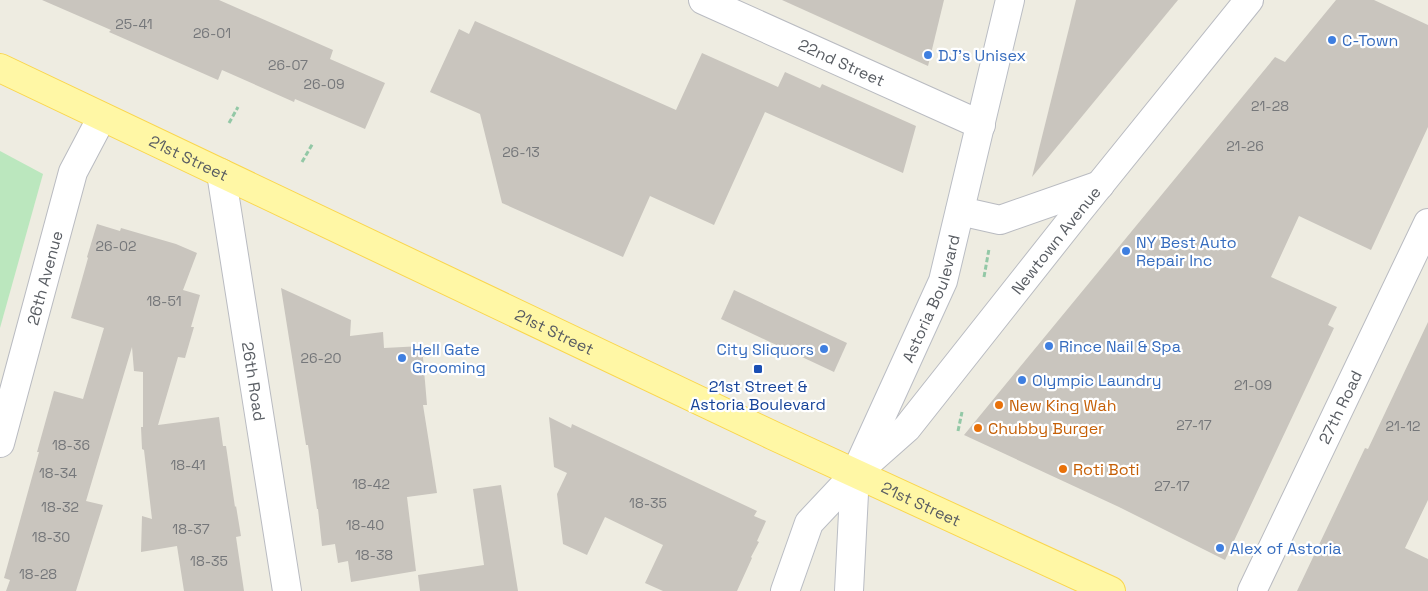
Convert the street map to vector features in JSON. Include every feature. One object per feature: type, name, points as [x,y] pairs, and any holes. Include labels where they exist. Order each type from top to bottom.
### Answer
[{"type":"main road","name":"21st Street","points":[[0,68],[855,474],[1111,591]]},
{"type":"street","name":"22nd Street","points":[[703,0],[981,125]]},
{"type":"street","name":"Astoria Boulevard","points":[[849,591],[855,474],[943,281],[1010,0]]},
{"type":"street","name":"Newtown Avenue","points":[[855,474],[907,428],[1250,0]]},
{"type":"street","name":"26th Avenue","points":[[0,443],[73,172],[102,117]]},
{"type":"street","name":"26th Road","points":[[221,173],[287,591]]},
{"type":"street","points":[[960,211],[1000,220],[1100,185]]},
{"type":"street","name":"27th Road","points":[[1252,591],[1428,223]]},
{"type":"street","points":[[785,591],[809,523],[855,474]]},
{"type":"path","points":[[229,124],[238,107]]},
{"type":"path","points":[[302,162],[313,143]]},
{"type":"green space","points":[[0,151],[43,174],[0,328]]},
{"type":"building","points":[[42,0],[219,0],[333,50],[330,59],[385,83],[365,129],[295,99],[294,102],[222,70],[218,80]]},
{"type":"building","points":[[782,0],[944,0],[928,66]]},
{"type":"building","points":[[1076,0],[1178,0],[1032,177]]},
{"type":"building","points":[[1336,0],[1374,0],[1428,25],[1428,127],[1371,250],[1299,216],[1271,277],[1337,307],[1328,325],[1334,328],[1225,560],[1119,507],[964,435],[1275,57],[1285,62]]},
{"type":"building","points":[[475,21],[676,110],[702,53],[778,87],[785,72],[820,88],[822,84],[916,126],[903,173],[765,112],[714,225],[650,196],[623,257],[502,203],[480,114],[430,92],[459,29],[469,34]]},
{"type":"building","points":[[97,224],[120,231],[121,228],[176,244],[197,253],[183,290],[200,295],[191,327],[194,327],[185,358],[178,357],[158,425],[219,417],[223,446],[226,446],[241,536],[236,537],[244,591],[184,591],[177,546],[141,552],[142,516],[152,519],[144,450],[142,449],[143,372],[134,371],[132,347],[86,501],[103,505],[76,591],[6,591],[10,580],[4,578],[54,391],[83,399],[104,328],[71,318]]},
{"type":"building","points":[[281,288],[351,320],[350,336],[383,332],[384,348],[422,346],[427,405],[423,405],[437,493],[407,497],[416,571],[351,582],[348,561],[338,563],[335,544],[322,546],[308,445],[306,445]]},
{"type":"building","points":[[734,290],[847,343],[834,372],[721,319]]},
{"type":"building","points":[[1428,322],[1428,500],[1405,548],[1428,559],[1428,591],[1297,591],[1365,448],[1368,449]]},
{"type":"building","points":[[549,417],[571,428],[572,424],[757,511],[754,516],[766,521],[757,541],[759,542],[737,591],[663,591],[645,583],[663,545],[605,517],[587,555],[563,544],[557,494],[567,473],[554,467]]},
{"type":"building","points":[[501,485],[518,591],[420,591],[418,575],[484,565],[473,489]]},
{"type":"place","name":"C-Town","points":[[1332,40]]},
{"type":"place","name":"DJ's Unisex","points":[[928,55]]},
{"type":"place","name":"NY Best Auto Repair Inc","points":[[1126,251]]},
{"type":"place","name":"Rince Nail & Spa","points":[[1049,346]]},
{"type":"place","name":"City Sliquors","points":[[824,349]]},
{"type":"place","name":"Hell Gate Grooming","points":[[402,358]]},
{"type":"place","name":"21st Street & Astoria Boulevard","points":[[758,369]]},
{"type":"place","name":"Olympic Laundry","points":[[1022,380]]},
{"type":"place","name":"New King Wah","points":[[999,405]]},
{"type":"place","name":"Chubby Burger","points":[[978,428]]},
{"type":"place","name":"Roti Boti","points":[[1063,469]]},
{"type":"place","name":"Alex of Astoria","points":[[1220,548]]}]
